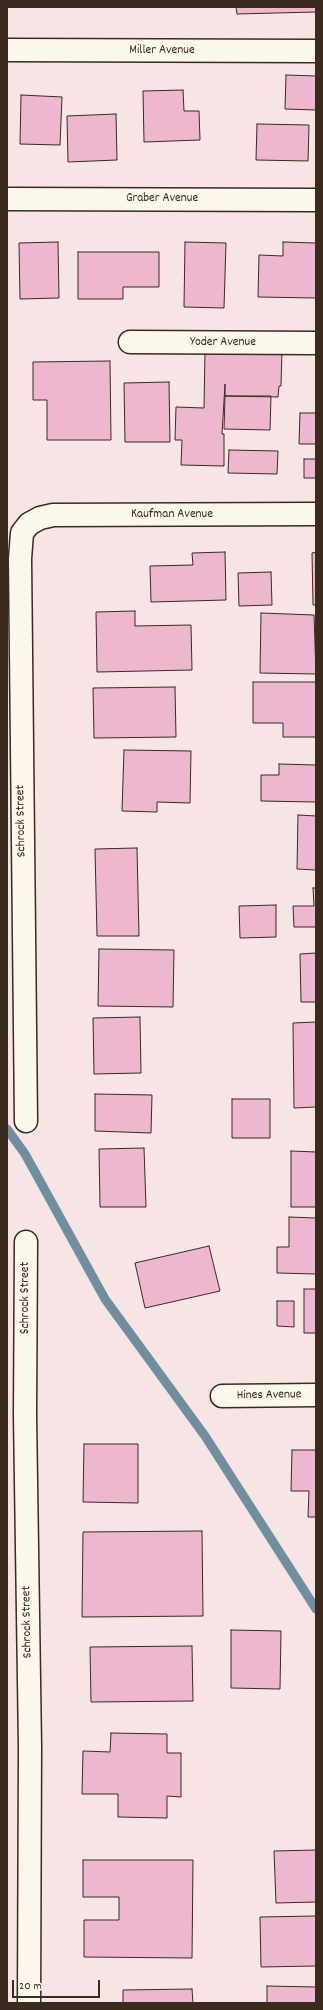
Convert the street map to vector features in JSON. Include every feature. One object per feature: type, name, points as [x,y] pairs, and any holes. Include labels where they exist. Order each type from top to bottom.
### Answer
[{"type":"street","name":"Miller Avenue","points":[[7,50],[316,51]]},
{"type":"street","name":"Graber Avenue","points":[[7,199],[316,200]]},
{"type":"street","name":"Yoder Avenue","points":[[130,342],[316,344]]},
{"type":"street","name":"Kaufman Avenue","points":[[29,524],[40,518],[53,515],[316,514]]},
{"type":"street","name":"Schrock Street","points":[[26,1121],[20,559],[22,532],[29,524]]},
{"type":"street","name":"Schrock Street","points":[[26,1242],[25,1415],[30,1747],[29,2003]]},
{"type":"street","name":"Hines Avenue","points":[[222,1396],[316,1395]]},
{"type":"building","points":[[236,7],[316,7],[316,12],[237,14]]},
{"type":"building","points":[[286,75],[316,76],[316,110],[285,109]]},
{"type":"building","points":[[183,90],[184,111],[199,111],[200,140],[144,142],[143,91]]},
{"type":"building","points":[[21,95],[62,97],[60,145],[20,144]]},
{"type":"building","points":[[116,114],[117,160],[68,162],[67,116]]},
{"type":"building","points":[[257,124],[309,125],[308,161],[256,160]]},
{"type":"building","points":[[58,242],[59,298],[20,299],[19,243]]},
{"type":"building","points":[[185,242],[226,243],[224,308],[184,307]]},
{"type":"building","points":[[283,242],[316,243],[316,298],[258,297],[259,255],[283,256]]},
{"type":"building","points":[[78,252],[159,252],[159,287],[123,287],[123,299],[78,299]]},
{"type":"building","points":[[282,350],[281,386],[279,386],[278,397],[225,396],[225,384],[222,434],[224,434],[224,466],[181,465],[182,440],[175,440],[176,407],[204,408],[205,352]]},
{"type":"building","points":[[110,361],[111,440],[47,440],[47,400],[33,400],[33,362]]},
{"type":"building","points":[[169,382],[170,442],[125,442],[124,383]]},
{"type":"building","points":[[225,396],[271,396],[270,430],[224,429]]},
{"type":"building","points":[[300,413],[316,413],[316,444],[299,444]]},
{"type":"building","points":[[229,450],[278,451],[277,474],[228,473]]},
{"type":"building","points":[[304,459],[316,459],[316,478],[304,478]]},
{"type":"building","points":[[225,552],[226,600],[151,602],[150,566],[193,565],[192,553]]},
{"type":"building","points":[[316,552],[316,605],[313,605],[312,553]]},
{"type":"building","points":[[271,572],[272,605],[239,606],[238,573]]},
{"type":"building","points":[[135,611],[135,626],[191,625],[192,670],[97,672],[96,612]]},
{"type":"building","points":[[261,613],[314,615],[316,674],[260,673]]},
{"type":"building","points":[[253,682],[316,682],[316,737],[283,737],[283,723],[253,723]]},
{"type":"building","points":[[175,687],[176,737],[94,738],[93,688]]},
{"type":"building","points":[[124,750],[191,751],[190,803],[157,802],[157,812],[122,811]]},
{"type":"building","points":[[279,764],[316,765],[316,802],[261,801],[261,775],[279,775]]},
{"type":"building","points":[[298,815],[316,816],[316,870],[297,869]]},
{"type":"building","points":[[137,848],[139,936],[97,936],[95,849]]},
{"type":"building","points":[[313,888],[316,888],[316,927],[294,927],[293,906],[314,906]]},
{"type":"building","points":[[276,905],[276,937],[240,938],[239,906]]},
{"type":"building","points":[[99,949],[174,950],[173,1007],[98,1006]]},
{"type":"building","points":[[316,953],[316,1002],[301,1002],[300,954]]},
{"type":"building","points":[[140,1017],[141,1073],[94,1074],[93,1018]]},
{"type":"building","points":[[316,1022],[316,1107],[294,1108],[293,1023]]},
{"type":"building","points":[[95,1094],[152,1095],[151,1133],[95,1131]]},
{"type":"building","points":[[232,1099],[270,1099],[270,1138],[232,1138]]},
{"type":"building","points":[[144,1148],[146,1207],[100,1207],[99,1149]]},
{"type":"building","points":[[291,1151],[316,1152],[316,1207],[291,1207]]},
{"type":"building","points":[[289,1217],[316,1218],[316,1274],[277,1273],[277,1247],[289,1247]]},
{"type":"building","points":[[209,1246],[220,1291],[145,1308],[135,1263]]},
{"type":"building","points":[[304,1289],[316,1289],[316,1333],[304,1333]]},
{"type":"building","points":[[277,1301],[294,1301],[294,1327],[277,1326]]},
{"type":"building","points":[[84,1444],[138,1444],[138,1503],[83,1502]]},
{"type":"building","points":[[292,1450],[316,1450],[316,1517],[308,1517],[309,1491],[291,1491]]},
{"type":"building","points":[[202,1531],[203,1616],[82,1617],[83,1532]]},
{"type":"building","points":[[231,1630],[281,1631],[280,1689],[231,1688]]},
{"type":"building","points":[[192,1646],[193,1701],[91,1702],[90,1647]]},
{"type":"building","points":[[111,1733],[167,1734],[167,1753],[181,1753],[181,1797],[167,1796],[167,1818],[118,1817],[118,1794],[82,1794],[83,1751],[110,1752]]},
{"type":"building","points":[[316,1850],[316,1902],[276,1903],[274,1851]]},
{"type":"building","points":[[83,1860],[193,1860],[192,1958],[84,1957],[84,1920],[119,1920],[119,1897],[83,1897]]},
{"type":"building","points":[[316,1916],[316,1966],[261,1967],[260,1917]]},
{"type":"building","points":[[267,1986],[316,1987],[316,2003],[267,2003]]},
{"type":"building","points":[[192,1989],[193,2003],[123,2003],[123,1990]]},
{"type":"waterway","points":[[7,1129],[25,1154],[105,1299],[205,1436],[316,1609]]}]
